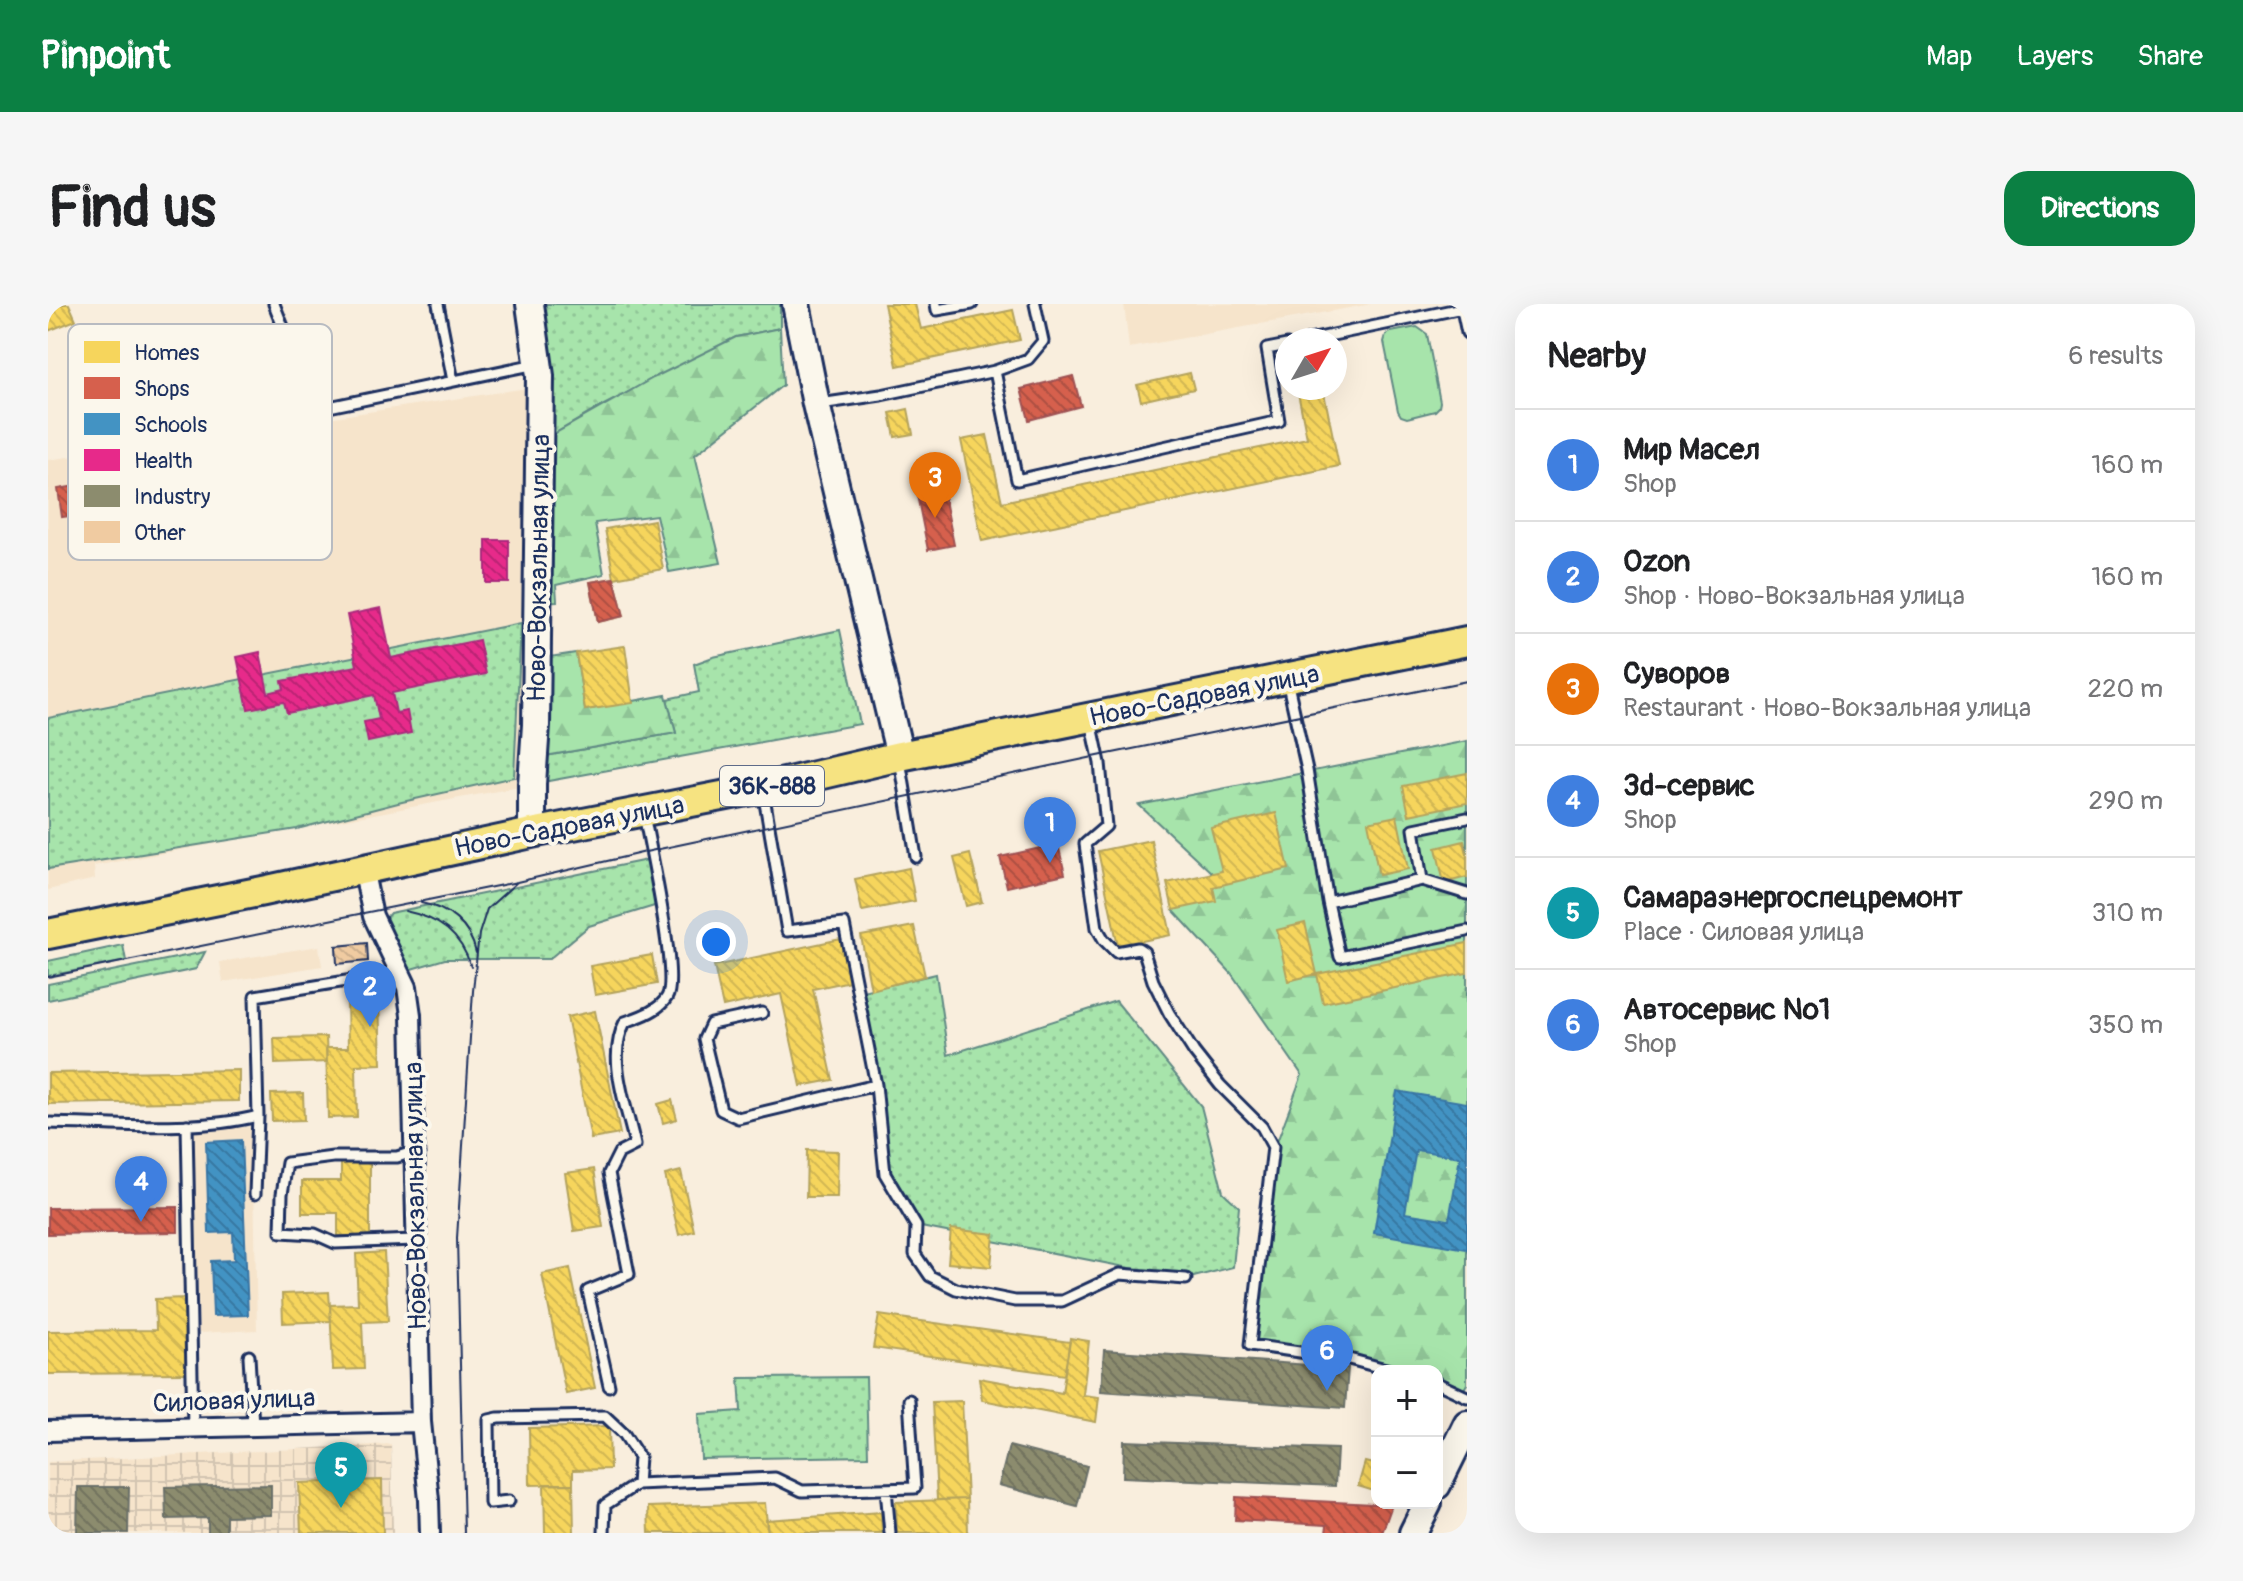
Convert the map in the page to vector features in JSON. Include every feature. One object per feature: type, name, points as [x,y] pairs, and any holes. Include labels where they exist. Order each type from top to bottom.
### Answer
[{"type":"main road","name":"Ново-Садовая улица","points":[[48,934],[1467,641]]},
{"type":"street","name":"Ново-Вокзальная улица","points":[[530,304],[540,363],[532,833]]},
{"type":"street","points":[[796,304],[816,404],[900,756]]},
{"type":"street","name":"Ново-Вокзальная улица","points":[[363,868],[373,916],[407,987],[411,1015],[421,1422],[430,1533]]},
{"type":"street","name":"Силовая улица","points":[[48,1431],[421,1422]]},
{"type":"street","points":[[1443,1473],[1467,1424]]},
{"type":"street","points":[[1413,1533],[1425,1509]]},
{"type":"lane","points":[[274,304],[282,324]]},
{"type":"lane","points":[[438,304],[453,381]]},
{"type":"lane","points":[[936,304],[937,310],[972,304]]},
{"type":"lane","points":[[816,404],[881,395],[995,371],[1028,359],[1043,341],[1035,304]]},
{"type":"lane","points":[[1347,332],[1463,307],[1467,333]]},
{"type":"lane","points":[[1275,347],[1267,349],[1275,397]]},
{"type":"lane","points":[[332,406],[540,363]]},
{"type":"lane","points":[[995,371],[1017,480],[1279,421],[1276,400]]},
{"type":"lane","points":[[1287,679],[1307,770],[1340,957],[1467,931]]},
{"type":"lane","points":[[1090,718],[1100,763],[1106,826],[1085,844],[1097,928],[1116,952],[1138,948],[1144,952],[1153,981],[1194,1052],[1220,1085],[1262,1127],[1273,1147],[1250,1345],[1371,1365]]},
{"type":"lane","points":[[900,756],[916,857]]},
{"type":"lane","points":[[763,788],[787,931],[844,924],[876,1085],[885,1174],[916,1226],[915,1254],[930,1276],[956,1289],[1015,1301],[1062,1301],[1120,1274],[1186,1279]]},
{"type":"lane","points":[[609,1386],[588,1291],[629,1274],[609,1173],[619,1153],[635,1145],[616,1060],[618,1036],[625,1022],[652,1012],[668,997],[670,979],[661,904],[643,811]]},
{"type":"lane","points":[[1422,880],[1414,829],[1467,818]]},
{"type":"lane","points":[[1328,902],[1422,880],[1467,894]]},
{"type":"lane","points":[[255,1194],[258,1116],[255,996],[401,972]]},
{"type":"lane","points":[[762,1013],[711,1024],[704,1039],[721,1110],[738,1118],[876,1085]]},
{"type":"lane","points":[[48,1123],[187,1125],[234,1122],[258,1116]]},
{"type":"lane","points":[[187,1125],[193,1427]]},
{"type":"lane","points":[[413,1152],[397,1157],[333,1157],[287,1163],[281,1232],[315,1234],[335,1243],[415,1240]]},
{"type":"lane","points":[[249,1356],[253,1426]]},
{"type":"lane","points":[[1443,1386],[1467,1397]]},
{"type":"lane","points":[[604,1533],[605,1505],[637,1484],[775,1478],[802,1491],[915,1488],[909,1400]]},
{"type":"lane","points":[[509,1501],[490,1503],[489,1420],[498,1418],[605,1416],[624,1434],[639,1457],[637,1484]]},
{"type":"lane","points":[[886,1489],[890,1533]]},
{"type":"shaded area","points":[[1124,304],[1371,304],[1129,348]]},
{"type":"shaded area","points":[[534,387],[525,786],[94,866],[95,879],[48,890],[48,460],[68,457],[68,560],[332,560],[332,417]]},
{"type":"shaded area","points":[[319,946],[322,966],[223,982],[220,962]]},
{"type":"shaded area","points":[[253,1127],[257,1330],[199,1333],[194,1129]]},
{"type":"shaded area","points":[[391,1444],[393,1533],[48,1533],[48,1462]]},
{"type":"green space","points":[[530,304],[780,304],[780,328],[736,337],[602,406],[540,442]]},
{"type":"green space","points":[[1417,327],[1427,334],[1440,402],[1435,411],[1407,418],[1398,411],[1384,342],[1391,332]]},
{"type":"green space","points":[[780,328],[783,385],[695,455],[721,563],[669,572],[656,515],[595,523],[604,574],[556,585],[557,601],[536,602],[540,442],[653,378],[736,337]]},
{"type":"green space","points":[[521,623],[514,777],[297,829],[48,869],[48,718]]},
{"type":"green space","points":[[840,630],[860,724],[532,784],[534,758],[676,733],[667,699],[699,692],[694,664],[713,657]]},
{"type":"green space","points":[[576,653],[585,710],[666,695],[676,733],[534,758],[536,659]]},
{"type":"green space","points":[[1467,741],[1467,1384],[1461,1394],[1443,1386],[1443,1365],[1371,1365],[1371,1370],[1250,1345],[1271,1158],[1302,1075],[1231,973],[1173,910],[1212,873],[1139,805]]},
{"type":"green space","points":[[652,859],[661,904],[589,926],[549,959],[445,959],[401,972],[378,927],[390,913]]},
{"type":"green space","points":[[123,945],[126,961],[48,976],[48,961]]},
{"type":"green space","points":[[205,952],[196,969],[48,1000],[48,984]]},
{"type":"green space","points":[[936,974],[948,1055],[1116,1001],[1201,1106],[1223,1192],[1239,1207],[1233,1267],[1186,1279],[916,1226],[884,1167],[858,992]]},
{"type":"green space","points":[[866,1377],[868,1456],[701,1459],[699,1414],[741,1411],[739,1378]]},
{"type":"building: Homes","points":[[69,304],[76,320],[48,331],[48,305]]},
{"type":"building: Homes","points":[[884,304],[915,304],[921,329],[1013,310],[1020,340],[897,366]]},
{"type":"building: Homes","points":[[1190,373],[1194,389],[1141,401],[1137,385]]},
{"type":"building: Homes","points":[[1299,400],[1325,400],[1339,466],[982,541],[961,440],[987,435],[1002,502],[1307,438]]},
{"type":"building: Homes","points":[[908,409],[913,434],[895,437],[890,413]]},
{"type":"building: Homes","points":[[654,520],[663,569],[614,578],[605,529]]},
{"type":"building: Homes","points":[[654,520],[663,569],[614,578],[605,529]]},
{"type":"building: Homes","points":[[614,578],[624,616],[598,622],[590,582]]},
{"type":"building: Homes","points":[[625,646],[633,703],[585,710],[576,653]]},
{"type":"building: Homes","points":[[1467,773],[1467,803],[1409,815],[1403,786]]},
{"type":"building: Homes","points":[[1276,813],[1289,869],[1213,887],[1216,901],[1173,910],[1167,883],[1222,871],[1211,828]]},
{"type":"building: Homes","points":[[1397,816],[1408,869],[1379,875],[1368,822]]},
{"type":"building: Homes","points":[[1151,840],[1171,935],[1118,946],[1098,851]]},
{"type":"building: Homes","points":[[1464,841],[1467,877],[1444,883],[1436,848]]},
{"type":"building: Homes","points":[[970,854],[982,902],[966,906],[954,858]]},
{"type":"building: Homes","points":[[909,868],[915,901],[862,911],[855,879]]},
{"type":"building: Homes","points":[[1305,923],[1317,974],[1288,981],[1277,930]]},
{"type":"building: Homes","points":[[914,926],[925,976],[871,990],[861,936]]},
{"type":"building: Homes","points":[[841,939],[850,981],[813,989],[833,1080],[801,1086],[781,994],[723,1007],[714,966]]},
{"type":"building: Homes","points":[[1467,943],[1467,973],[1323,1003],[1317,974]]},
{"type":"building: Homes","points":[[652,955],[657,984],[595,995],[590,966]]},
{"type":"building: Homes","points":[[379,999],[381,1064],[356,1065],[357,1117],[328,1118],[326,1048],[348,1048],[347,1000]]},
{"type":"building: Homes","points":[[595,1011],[620,1134],[591,1139],[567,1017]]},
{"type":"building: Homes","points":[[326,1037],[327,1062],[275,1064],[274,1038]]},
{"type":"building: Homes","points":[[239,1070],[239,1101],[48,1104],[48,1073]]},
{"type":"building: Homes","points":[[303,1093],[304,1120],[272,1121],[271,1094]]},
{"type":"building: Homes","points":[[672,1100],[677,1119],[663,1123],[658,1104]]},
{"type":"building: Homes","points":[[807,1150],[838,1151],[837,1197],[806,1197]]},
{"type":"building: Homes","points":[[341,1160],[370,1160],[370,1236],[338,1236],[338,1213],[302,1213],[302,1181],[341,1181]]},
{"type":"building: Homes","points":[[594,1169],[603,1227],[574,1231],[565,1173]]},
{"type":"building: Homes","points":[[681,1171],[694,1231],[679,1235],[665,1175]]},
{"type":"building: Homes","points":[[951,1229],[994,1234],[991,1267],[948,1263]]},
{"type":"building: Homes","points":[[384,1252],[388,1321],[362,1322],[364,1369],[333,1370],[330,1305],[358,1304],[356,1254]]},
{"type":"building: Homes","points":[[570,1268],[595,1388],[566,1394],[542,1274]]},
{"type":"building: Homes","points":[[329,1292],[331,1321],[283,1323],[282,1294]]},
{"type":"building: Homes","points":[[187,1298],[188,1373],[48,1374],[48,1331],[156,1330],[155,1299]]},
{"type":"building: Homes","points":[[879,1315],[1070,1342],[1064,1375],[873,1348]]},
{"type":"building: Homes","points":[[1070,1338],[1089,1341],[1083,1395],[1099,1397],[1096,1422],[982,1400],[979,1378],[1062,1393]]},
{"type":"building: Homes","points":[[962,1401],[967,1499],[937,1500],[932,1402]]},
{"type":"building: Homes","points":[[609,1426],[610,1469],[573,1470],[573,1484],[530,1485],[529,1428]]},
{"type":"building: Homes","points":[[1365,1462],[1371,1464],[1371,1490],[1358,1486]]},
{"type":"building: Homes","points":[[382,1480],[383,1533],[301,1533],[299,1483]]},
{"type":"building: Homes","points":[[544,1484],[573,1484],[574,1533],[545,1533]]},
{"type":"building: Homes","points":[[967,1499],[968,1533],[897,1533],[896,1502]]},
{"type":"building: Homes","points":[[765,1503],[768,1533],[649,1533],[648,1507]]},
{"type":"building: Homes","points":[[881,1512],[882,1533],[768,1533],[766,1520]]},
{"type":"building: Shops","points":[[1073,376],[1081,406],[1029,420],[1021,389]]},
{"type":"building: Shops","points":[[942,485],[954,545],[928,550],[916,490]]},
{"type":"building: Shops","points":[[68,487],[68,516],[62,517],[58,489]]},
{"type":"building: Shops","points":[[614,578],[624,616],[598,622],[590,582]]},
{"type":"building: Shops","points":[[1058,844],[1065,874],[1007,887],[1000,857]]},
{"type":"building: Shops","points":[[178,1207],[178,1232],[48,1234],[48,1208]]},
{"type":"building: Shops","points":[[1236,1497],[1371,1504],[1371,1509],[1391,1509],[1382,1533],[1326,1533],[1327,1525],[1235,1520]]},
{"type":"building: Schools","points":[[1397,1091],[1467,1103],[1467,1249],[1374,1233]],"holes":[[[1416,1150],[1460,1157],[1449,1220],[1405,1213]]]},
{"type":"building: Schools","points":[[241,1140],[248,1315],[213,1316],[211,1261],[234,1260],[233,1232],[209,1233],[206,1142]]},
{"type":"building: Health","points":[[486,540],[509,540],[509,583],[486,583]]},
{"type":"building: Health","points":[[381,608],[391,658],[479,640],[486,674],[392,693],[396,713],[407,711],[411,733],[368,742],[364,722],[379,719],[374,695],[287,713],[284,702],[248,709],[237,657],[260,652],[268,693],[284,689],[282,681],[357,666],[347,615]]},
{"type":"building: Industry","points":[[1104,1350],[1348,1368],[1345,1408],[1101,1391]]},
{"type":"building: Industry","points":[[1124,1441],[1337,1449],[1335,1486],[1123,1477]]},
{"type":"building: Industry","points":[[1009,1446],[1087,1466],[1077,1506],[999,1485]]},
{"type":"building: Industry","points":[[271,1485],[271,1515],[226,1516],[226,1533],[208,1533],[208,1518],[166,1519],[165,1487]]},
{"type":"building: Industry","points":[[78,1487],[129,1487],[128,1533],[77,1533]]},
{"type":"building: Other","points":[[367,943],[368,961],[337,964],[336,946]]},
{"type":"tram line","points":[[48,977],[517,882],[1098,756],[1467,681]]},
{"type":"tram line","points":[[464,1533],[457,1238],[473,991],[479,934],[487,909],[517,882]]},
{"type":"tram line","points":[[421,903],[440,909],[456,919],[469,934],[476,953]]},
{"type":"tram line","points":[[405,911],[428,918],[447,929],[461,945],[471,967]]},
{"type":"place","name":"Суворов","points":[[935,518]]},
{"type":"place","name":"Мир Масел","points":[[1050,863]]},
{"type":"place","name":"Ozon","points":[[370,1027]]},
{"type":"place","name":"3d-сервис","points":[[141,1222]]},
{"type":"place","name":"Автосервис №1","points":[[1327,1391]]},
{"type":"place","name":"Самараэнергоспецремонт","points":[[341,1508]]}]
